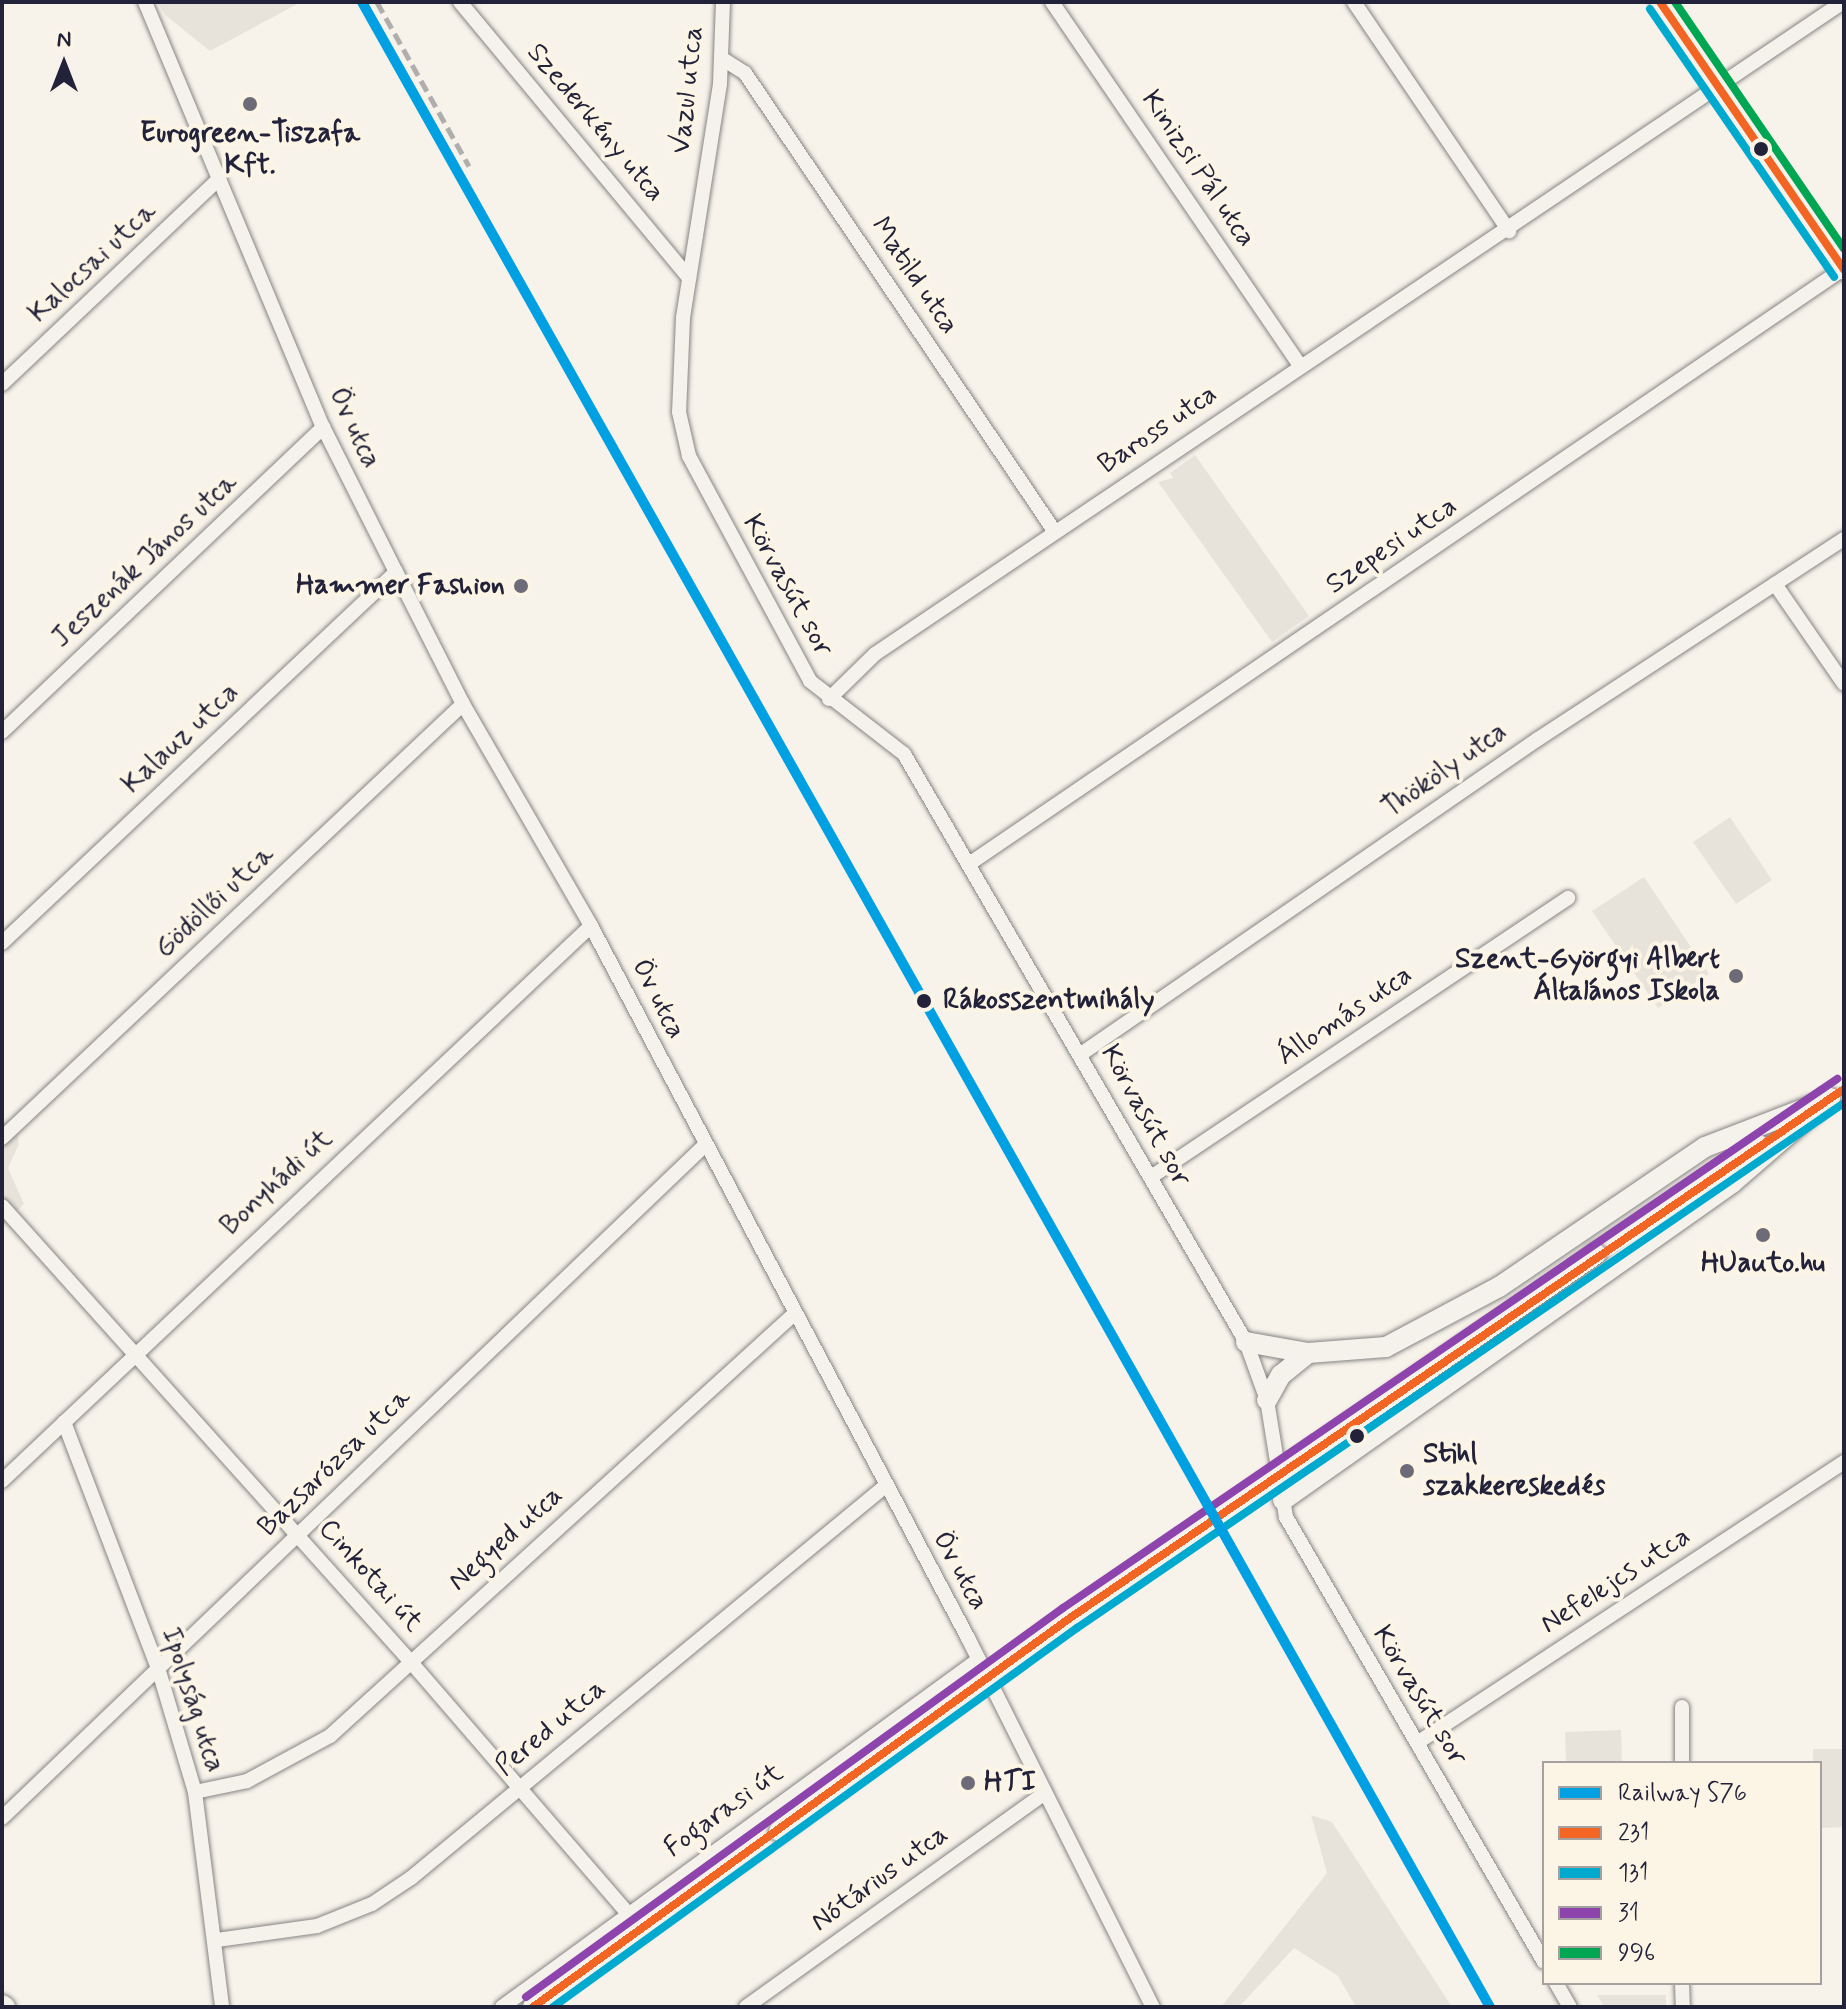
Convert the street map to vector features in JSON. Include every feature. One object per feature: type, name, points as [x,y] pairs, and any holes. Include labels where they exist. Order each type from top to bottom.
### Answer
[{"type":"main road","points":[[1660,2],[1844,269]]},
{"type":"main road","points":[[1246,1342],[1308,1353],[1386,1347],[1499,1287],[1705,1147],[1837,1094]]},
{"type":"main road","points":[[1283,1500],[1732,1183],[1837,1094]]},
{"type":"main road","name":"Fogarasi út","points":[[533,2007],[1212,1520],[1596,1254],[1837,1094]]},
{"type":"main road","points":[[1267,1400],[1281,1375],[1308,1353]]},
{"type":"street","name":"Öv utca","points":[[145,2],[323,427],[463,704],[591,926],[884,1487],[979,1659],[1043,1794],[1153,2007]]},
{"type":"street","name":"Szederkény utca","points":[[460,2],[689,278]]},
{"type":"street","name":"Vazul utca","points":[[689,278],[721,58],[723,2]]},
{"type":"street","name":"Kinizsi Pál utca","points":[[1052,2],[1300,366]]},
{"type":"street","points":[[1354,2],[1509,231]]},
{"type":"street","name":"Baross utca","points":[[829,699],[875,654],[1300,366],[1509,231],[1843,2]]},
{"type":"street","name":"Matild utca","points":[[721,58],[745,73],[1055,532]]},
{"type":"street","name":"Kalocsai utca","points":[[2,384],[219,179]]},
{"type":"street","name":"Szepesi utca","points":[[969,864],[1844,269]]},
{"type":"street","name":"Körvasút sor","points":[[689,278],[678,380],[679,412],[689,456],[810,681],[829,699],[904,754],[1246,1342],[1267,1400],[1283,1500],[1308,1562],[1542,1959]]},
{"type":"street","name":"Jeszenák János utca","points":[[2,732],[323,427]]},
{"type":"street","name":"Thököly utca","points":[[1081,1054],[1538,739],[1844,539]]},
{"type":"street","name":"Kalauz utca","points":[[2,943],[396,572]]},
{"type":"street","points":[[1775,584],[1844,684]]},
{"type":"street","name":"Gödöllői utca","points":[[2,1138],[463,704]]},
{"type":"street","name":"Állomás utca","points":[[1151,1177],[1568,898]]},
{"type":"street","name":"Bonyhádi út","points":[[2,1481],[135,1350],[591,926]]},
{"type":"street","name":"Bazsarózsa utca","points":[[2,1818],[704,1146]]},
{"type":"street","name":"Cinkotai út","points":[[2,1206],[298,1534],[629,1915]]},
{"type":"street","name":"Negyed utca","points":[[195,1792],[247,1781],[290,1762],[330,1736],[793,1315]]},
{"type":"street","name":"Ipolyság utca","points":[[64,1422],[158,1668],[195,1792],[217,1940],[222,2007]]},
{"type":"street","name":"Nefelejcs utca","points":[[1417,1743],[1844,1462]]},
{"type":"street","name":"Pered utca","points":[[217,1940],[317,1926],[372,1904],[884,1487]]},
{"type":"street","name":"Fogarasi út","points":[[502,2007],[979,1659]]},
{"type":"street","points":[[1682,1707],[1682,1761]]},
{"type":"street","name":"Nótárius utca","points":[[746,2007],[1043,1794]]},
{"type":"street","points":[[1557,1985],[1570,2007]]},
{"type":"street","points":[[1682,1985],[1683,2007]]},
{"type":"shaded area","points":[[157,2],[301,2],[210,51],[165,15]]},
{"type":"shaded area","points":[[1195,455],[1309,616],[1272,642],[1158,482],[1173,478],[1170,473]]},
{"type":"shaded area","points":[[1730,817],[1772,880],[1736,904],[1693,842]]},
{"type":"shaded area","points":[[1644,877],[1709,974],[1658,1008],[1592,911]]},
{"type":"shaded area","points":[[2,1120],[17,1132],[19,1144],[8,1168],[24,1204],[2,1226]]},
{"type":"shaded area","points":[[1621,1730],[1622,1761],[1566,1761],[1565,1732]]},
{"type":"shaded area","points":[[1813,1749],[1844,1749],[1844,1827],[1822,1828],[1822,1761],[1813,1761]]},
{"type":"shaded area","points":[[1311,1815],[1332,1822],[1452,2007],[1356,2007],[1338,1976],[1294,1948],[1239,2007],[1221,2007],[1327,1873]]},
{"type":"shaded area","points":[[1597,1995],[1666,1995],[1666,2007],[1604,2007]]},
{"type":"railway","points":[[377,2],[469,166]]},
{"type":"rail line","name":"S76","points":[[362,2],[1490,2007]]},
{"type":"transit line","name":"231","points":[[1660,2],[1844,270]]},
{"type":"transit line","name":"996","points":[[1675,2],[1844,249]]},
{"type":"transit line","name":"131","points":[[1650,9],[1834,277]]},
{"type":"transit line","name":"31","points":[[526,1997],[1063,1608],[1837,1079]]},
{"type":"transit line","name":"231","points":[[533,2007],[1070,1618],[1844,1089]]},
{"type":"transit line","name":"131","points":[[553,2007],[1077,1628],[1844,1103]]},
{"type":"place","name":"Eurogreen-Tiszafa Kft.","points":[[250,104]]},
{"type":"place","name":"Hammer Fashion","points":[[521,586]]},
{"type":"place","name":"Szent-Györgyi Albert Általános Iskola","points":[[1736,976]]},
{"type":"place","name":"Rákosszentmihály","points":[[924,1001]]},
{"type":"place","name":"HUauto.hu","points":[[1763,1235]]},
{"type":"place","name":"Stihl szakkereskedés","points":[[1407,1471]]},
{"type":"place","name":"HTI","points":[[968,1783]]}]
